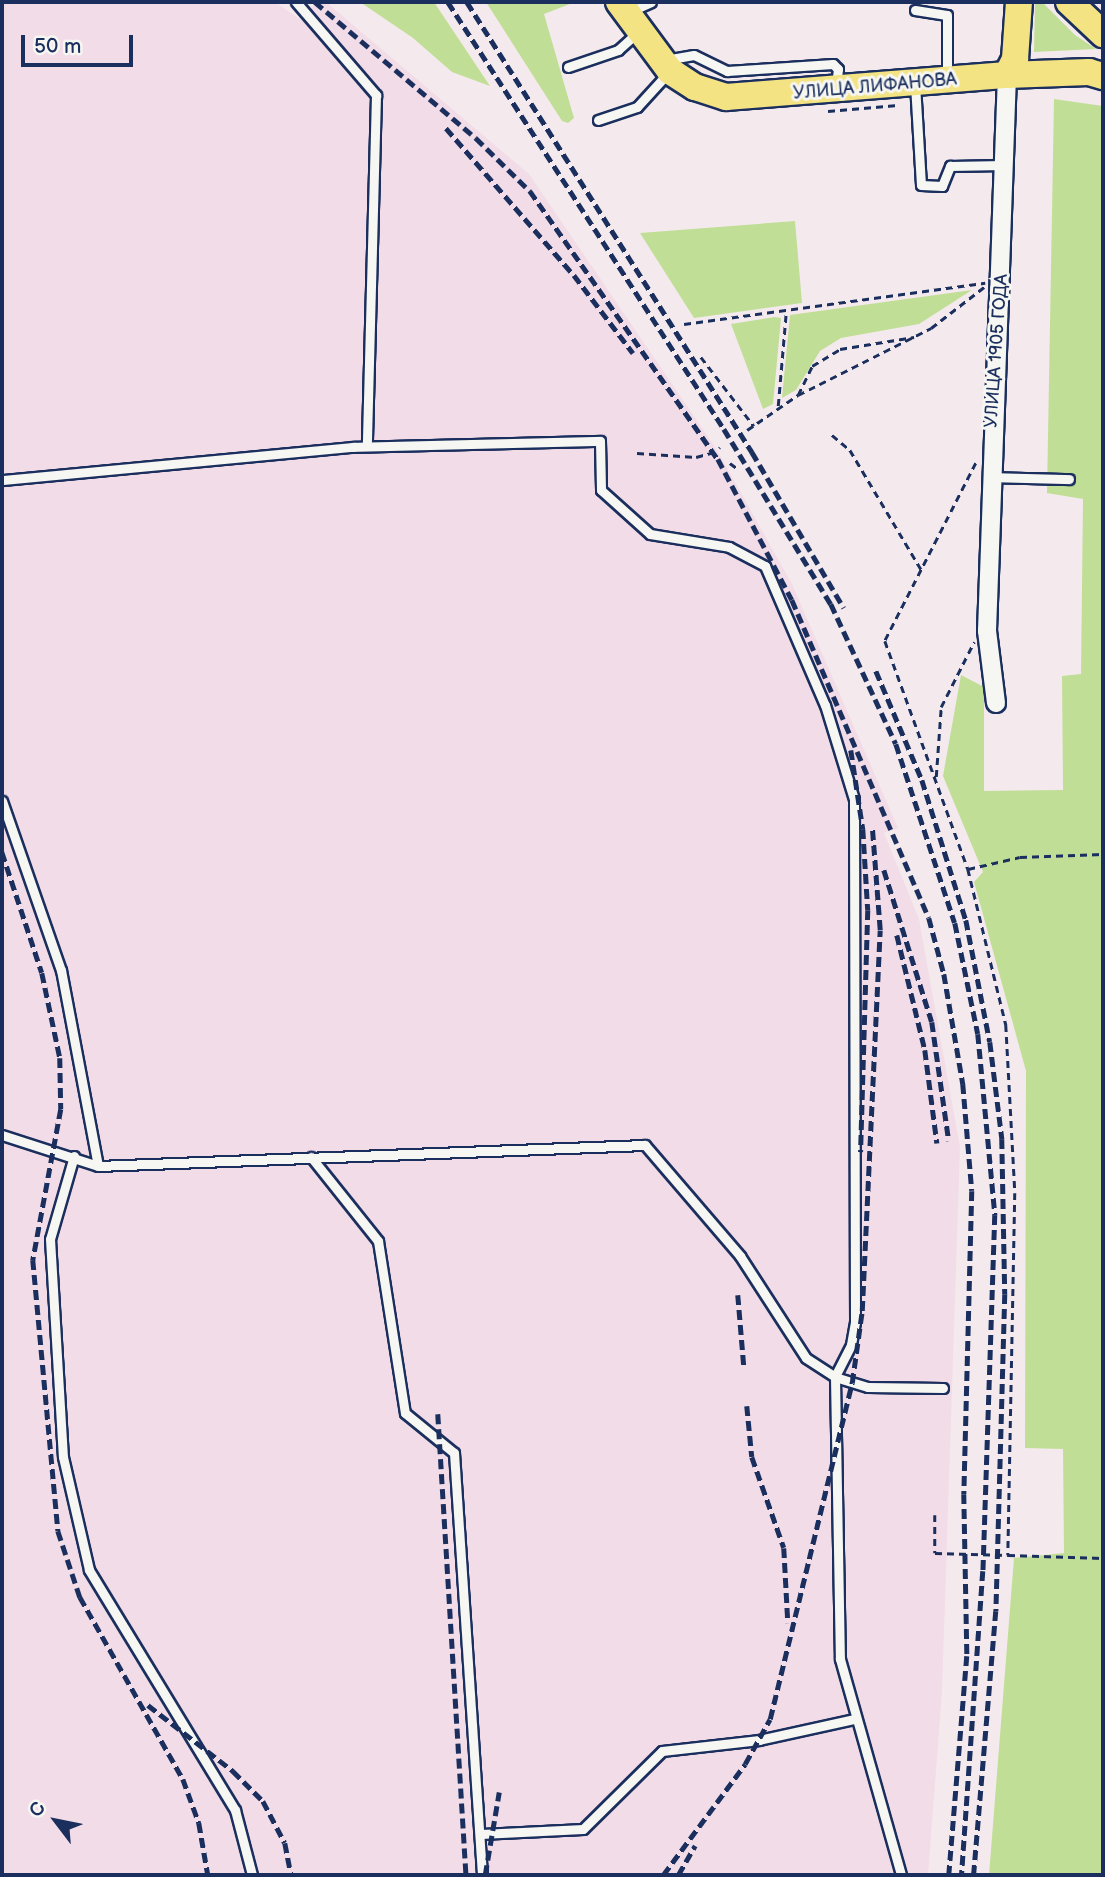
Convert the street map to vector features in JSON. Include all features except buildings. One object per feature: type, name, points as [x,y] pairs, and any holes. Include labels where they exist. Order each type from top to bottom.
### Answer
[{"type":"main road","name":"УЛИЦА 1905 ГОДА","points":[[1007,75],[1015,59],[1019,2]]},
{"type":"main road","points":[[1069,2],[1103,34]]},
{"type":"main road","points":[[635,12],[667,66]]},
{"type":"main road","name":"УЛИЦА ЛИФАНОВА","points":[[667,66],[708,93],[743,99],[1007,75],[1089,72],[1103,76]]},
{"type":"street","name":"УЛИЦА 1905 ГОДА","points":[[996,703],[987,631],[992,433],[1002,292],[1007,75]]},
{"type":"lane","points":[[296,2],[376,95],[367,446]]},
{"type":"lane","points":[[915,10],[947,15],[947,81]]},
{"type":"lane","points":[[568,67],[618,50],[635,12]]},
{"type":"lane","points":[[598,120],[637,107],[667,66],[694,55],[727,71],[833,64],[838,69],[836,90]]},
{"type":"lane","points":[[915,84],[921,185],[942,186],[950,166],[1004,165]]},
{"type":"lane","points":[[2,480],[367,446],[600,441],[601,490],[650,534],[729,547],[765,566],[825,705],[854,799],[855,1322],[851,1345],[835,1377],[840,1659],[854,1719],[901,1875]]},
{"type":"lane","points":[[991,477],[1069,479]]},
{"type":"lane","points":[[2,801],[61,970],[98,1166]]},
{"type":"lane","points":[[2,1135],[53,1154],[74,1156],[98,1166],[645,1145],[740,1256],[796,1346],[835,1377],[886,1389],[943,1388]]},
{"type":"lane","points":[[74,1156],[50,1239],[63,1457],[89,1570],[234,1810],[253,1875]]},
{"type":"lane","points":[[311,1157],[378,1241],[405,1413],[454,1453],[482,1875]]},
{"type":"lane","points":[[481,1834],[583,1829],[662,1751],[759,1741],[854,1719]]},
{"type":"path","points":[[684,324],[989,283],[917,336],[778,406],[747,430]]},
{"type":"path","points":[[778,406],[786,310]]},
{"type":"path","points":[[799,395],[812,366],[840,349],[917,336]]},
{"type":"path","points":[[701,357],[754,426]]},
{"type":"path","points":[[992,433],[885,641],[968,869],[1006,1025],[1014,1132],[1008,1555]]},
{"type":"path","points":[[832,435],[850,450],[921,569]]},
{"type":"path","points":[[637,453],[696,457],[711,453]]},
{"type":"path","points":[[730,463],[738,469]]},
{"type":"path","points":[[936,781],[941,707],[968,647],[987,631]]},
{"type":"path","points":[[968,869],[1020,857],[1103,854]]},
{"type":"path","points":[[934,1515],[935,1553],[1103,1558]]},
{"type":"shaded area","points":[[2,2],[275,2],[301,20],[317,2],[326,2],[529,174],[717,450],[792,584],[898,828],[884,833],[919,919],[960,1147],[942,1692],[928,1875],[2,1875]]},
{"type":"green space","points":[[360,2],[434,2],[490,86],[452,72],[413,38]]},
{"type":"green space","points":[[486,2],[575,2],[544,14],[574,118],[568,123],[562,121]]},
{"type":"green space","points":[[1035,2],[1042,2],[1075,35],[1096,49],[1034,52]]},
{"type":"green space","points":[[1054,99],[1103,106],[1103,1875],[989,1875],[1014,1558],[1064,1553],[1063,1449],[1025,1448],[1026,1071],[974,882],[983,872],[943,776],[961,675],[984,687],[984,791],[1063,790],[1062,676],[1081,674],[1083,499],[1047,493]]},
{"type":"green space","points":[[795,221],[802,303],[694,318],[640,233]]},
{"type":"green space","points":[[972,290],[919,324],[841,338],[820,351],[796,390],[782,398],[790,315]]},
{"type":"green space","points":[[781,318],[773,404],[763,409],[731,324]]},
{"type":"railway","points":[[315,2],[476,138],[530,191],[718,459],[792,600],[929,918],[944,974],[963,1084],[972,1191],[964,1494],[967,1656],[949,1875]]},
{"type":"railway","points":[[448,2],[724,429],[831,604],[896,744],[955,923],[978,1034],[995,1215],[983,1571],[962,1875]]},
{"type":"railway","points":[[467,2],[752,452],[844,608]]},
{"type":"railway","points":[[446,128],[574,275],[633,353]]},
{"type":"railway","points":[[876,671],[922,780],[966,920],[990,1042],[1002,1139],[1005,1294],[996,1611],[974,1875]]},
{"type":"railway","points":[[851,750],[863,829],[868,910],[861,1152]]},
{"type":"railway","points":[[663,1875],[745,1764],[770,1719],[852,1383],[862,1311],[880,930],[872,826]]},
{"type":"railway","points":[[2,852],[42,973],[60,1058],[61,1109],[33,1260],[58,1531],[80,1597],[183,1779],[199,1823],[208,1875]]},
{"type":"railway","points":[[884,870],[932,1022],[949,1141]]},
{"type":"railway","points":[[897,935],[925,1050],[937,1143]]},
{"type":"railway","points":[[738,1295],[744,1367]]},
{"type":"railway","points":[[747,1406],[752,1457],[784,1548],[788,1623]]},
{"type":"railway","points":[[438,1414],[466,1875]]},
{"type":"railway","points":[[148,1705],[233,1771],[263,1801],[285,1843],[291,1875]]},
{"type":"railway","points":[[485,1875],[499,1792]]},
{"type":"railway","points":[[678,1875],[695,1845]]}]
